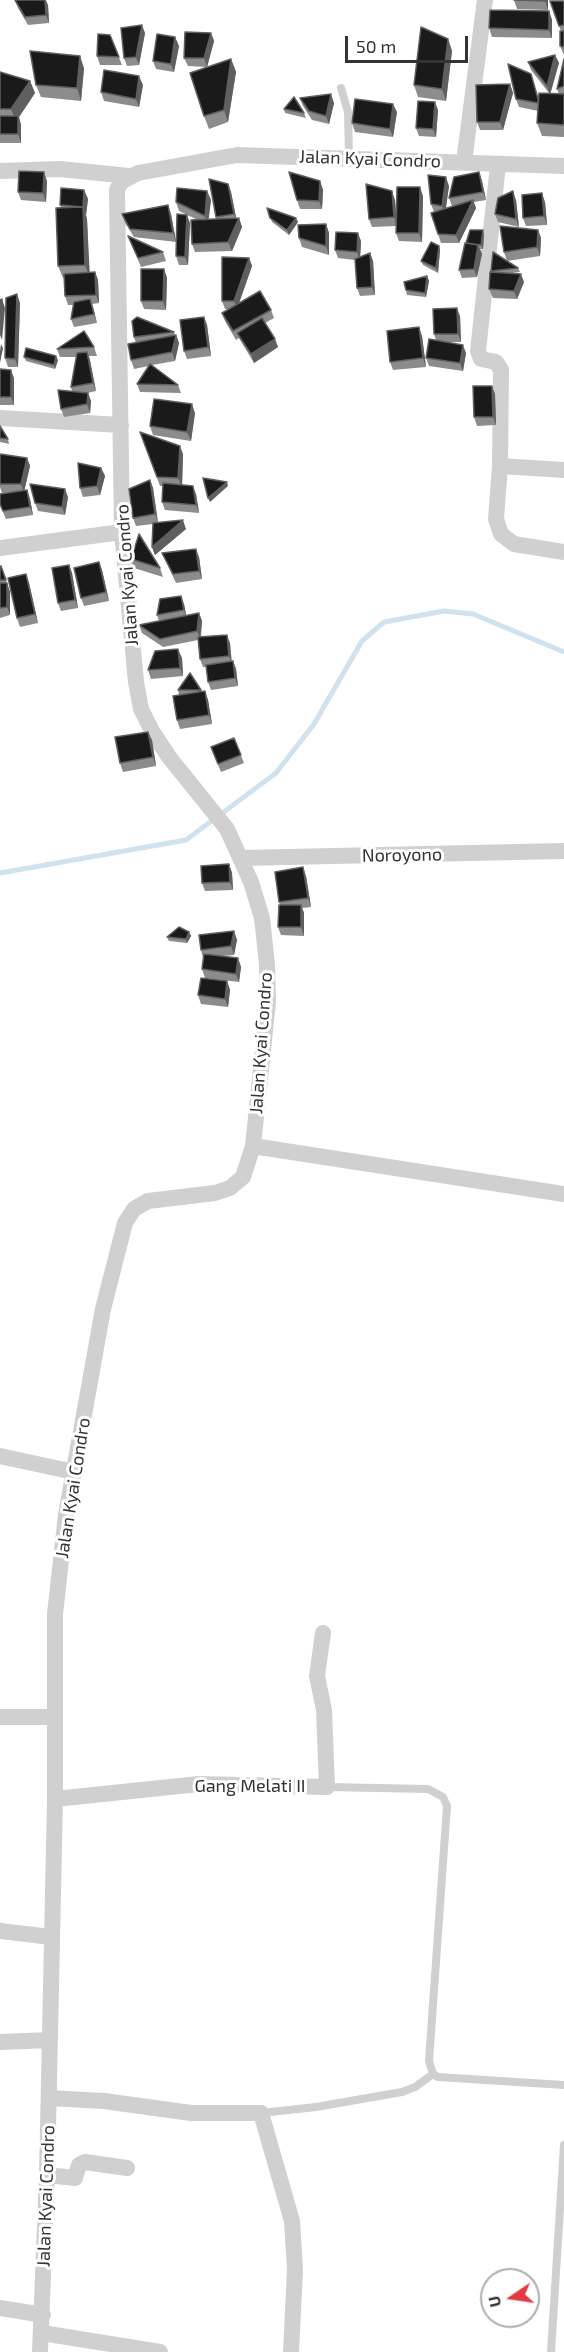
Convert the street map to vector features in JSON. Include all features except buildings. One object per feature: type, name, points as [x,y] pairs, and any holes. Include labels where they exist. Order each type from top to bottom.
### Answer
[{"type":"street","points":[[464,162],[484,0]]},
{"type":"street","name":"Jalan Kyai Condro","points":[[40,2352],[49,2098],[56,1604],[74,1472],[103,1309],[120,1239],[130,1214],[148,1201],[167,1197],[207,1195],[230,1188],[243,1178],[254,1146],[268,1002],[262,918],[241,858],[227,829],[169,757],[141,709],[132,646],[122,532],[117,190],[121,182],[129,176],[237,155],[564,166]]},
{"type":"street","points":[[498,165],[478,351],[481,359],[496,362],[501,370],[500,466],[496,519],[501,534],[514,544],[564,552]]},
{"type":"street","points":[[0,171],[60,169],[129,176]]},
{"type":"street","points":[[0,418],[121,425]]},
{"type":"street","points":[[500,466],[564,470]]},
{"type":"street","points":[[0,548],[122,532]]},
{"type":"street","name":"Noroyono","points":[[241,858],[564,851]]},
{"type":"street","points":[[254,1146],[564,1194]]},
{"type":"street","points":[[0,1456],[74,1472]]},
{"type":"street","name":"Gang Melati II","points":[[55,1799],[199,1784],[327,1787],[324,1710],[317,1676],[323,1633]]},
{"type":"street","points":[[0,1717],[55,1717]]},
{"type":"street","points":[[0,1931],[51,1937]]},
{"type":"street","points":[[0,2042],[50,2040]]},
{"type":"street","points":[[49,2098],[104,2101],[191,2113],[261,2113],[292,2221],[295,2269],[291,2352]]},
{"type":"street","points":[[47,2175],[75,2178],[79,2165],[85,2162],[128,2168]]},
{"type":"street","points":[[0,2308],[43,2316]]},
{"type":"street","points":[[42,2333],[160,2352]]},
{"type":"lane","points":[[340,88],[348,112],[349,157]]},
{"type":"lane","points":[[327,1787],[428,1790],[443,1797],[447,1806],[429,2061],[433,2074],[438,2077],[564,2085]]},
{"type":"lane","points":[[261,2113],[316,2107],[402,2092],[421,2084],[433,2074]]},
{"type":"lane","points":[[551,2352],[564,2145]]},
{"type":"waterway","points":[[0,873],[186,840],[276,773],[314,724],[362,641],[384,622],[444,611],[473,614],[564,652]]}]
